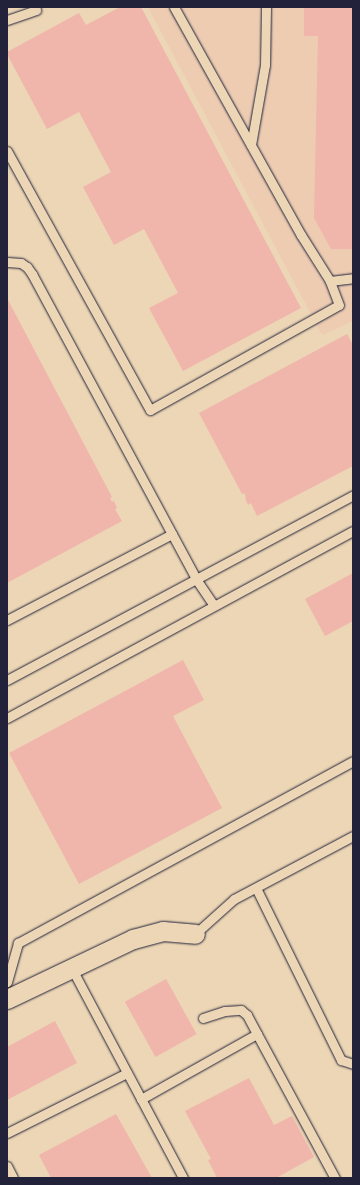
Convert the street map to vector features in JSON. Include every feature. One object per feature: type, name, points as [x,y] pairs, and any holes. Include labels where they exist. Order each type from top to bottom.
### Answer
[{"type":"street","points":[[7,1000],[133,939],[163,930],[195,934]]},
{"type":"lane","points":[[7,151],[150,410],[339,305],[330,280],[301,234],[174,7]]},
{"type":"lane","points":[[251,145],[264,73],[266,7]]},
{"type":"lane","points":[[7,20],[36,10]]},
{"type":"lane","points":[[7,262],[21,263],[27,267],[32,274],[196,579],[214,606]]},
{"type":"lane","points":[[330,280],[353,278]]},
{"type":"lane","points":[[7,680],[353,495]]},
{"type":"lane","points":[[7,718],[353,531]]},
{"type":"lane","points":[[7,620],[172,534]]},
{"type":"lane","points":[[7,982],[18,944],[353,761]]},
{"type":"lane","points":[[195,934],[234,899],[353,836]]},
{"type":"lane","points":[[256,888],[341,1060],[353,1064]]},
{"type":"lane","points":[[72,969],[183,1178]]},
{"type":"lane","points":[[203,1018],[230,1010],[241,1010],[247,1015],[335,1178]]},
{"type":"lane","points":[[141,1099],[257,1034]]},
{"type":"lane","points":[[7,1133],[127,1073]]},
{"type":"lane","points":[[7,1166],[13,1178]]},
{"type":"shaded area","points":[[148,7],[353,7],[353,321],[322,335]]},
{"type":"building","points":[[120,7],[141,7],[301,308],[183,371],[149,308],[178,293],[144,229],[114,245],[83,187],[111,172],[79,112],[47,129],[7,54],[7,52],[79,13],[86,25]]},
{"type":"building","points":[[304,7],[353,7],[353,249],[331,249],[314,218],[318,36],[304,36]]},
{"type":"building","points":[[8,300],[112,497],[110,498],[112,502],[114,501],[117,508],[115,509],[122,521],[7,583],[7,301]]},
{"type":"building","points":[[347,334],[353,345],[353,466],[257,516],[251,503],[248,505],[244,493],[242,494],[199,413]]},
{"type":"building","points":[[353,573],[353,621],[325,636],[305,599]]},
{"type":"building","points":[[183,660],[204,700],[173,716],[222,808],[79,884],[9,753]]},
{"type":"building","points":[[166,979],[197,1034],[155,1057],[125,1002]]},
{"type":"building","points":[[55,1021],[77,1063],[7,1100],[7,1047]]},
{"type":"building","points":[[249,1078],[274,1125],[292,1116],[314,1157],[276,1178],[217,1178],[208,1160],[211,1159],[185,1111]]},
{"type":"building","points":[[116,1114],[152,1178],[51,1178],[39,1155]]}]
